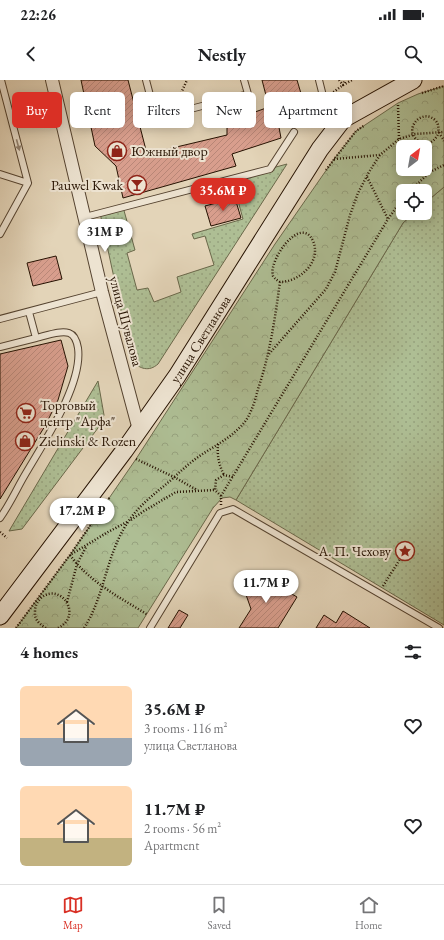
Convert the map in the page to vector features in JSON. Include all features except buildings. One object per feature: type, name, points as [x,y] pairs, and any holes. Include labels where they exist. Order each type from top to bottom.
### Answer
[{"type":"street","name":"улица Шувалова","points":[[52,80],[102,292],[139,430]]},
{"type":"street","name":"улица Светланова","points":[[352,114],[405,82]]},
{"type":"street","name":"улица Светланова","points":[[3,608],[139,430],[177,376],[320,149],[336,128]]},
{"type":"lane","points":[[0,234],[28,183],[1,80]]},
{"type":"lane","points":[[146,80],[149,92]]},
{"type":"lane","points":[[194,108],[248,94],[244,80]]},
{"type":"lane","points":[[319,80],[322,92]]},
{"type":"lane","points":[[84,217],[270,169],[294,132]]},
{"type":"lane","points":[[0,174],[28,183]]},
{"type":"lane","points":[[0,319],[102,292]]},
{"type":"lane","points":[[29,312],[36,338]]},
{"type":"lane","points":[[0,347],[62,332],[69,332],[74,336],[77,343],[79,356],[75,374],[65,401],[0,518]]},
{"type":"lane","points":[[150,628],[220,513],[233,509],[439,628]]},
{"type":"path","points":[[182,92],[187,80]]},
{"type":"path","points":[[339,80],[343,85]]},
{"type":"path","points":[[343,85],[345,80]]},
{"type":"path","points":[[334,92],[352,80]]},
{"type":"path","points":[[398,103],[399,139]]},
{"type":"path","points":[[439,132],[435,140],[427,143],[419,141],[413,135],[413,125],[423,116],[428,116],[435,120],[439,128],[439,132],[444,140]]},
{"type":"path","points":[[268,355],[326,289],[335,272],[350,215],[358,193],[380,155],[399,139],[413,135],[444,132]]},
{"type":"path","points":[[334,159],[380,155]]},
{"type":"path","points":[[417,184],[430,172],[444,165]]},
{"type":"path","points":[[366,177],[388,219]]},
{"type":"path","points":[[220,513],[221,496],[396,208]]},
{"type":"path","points":[[299,232],[305,233],[311,237],[314,244],[314,253],[311,262],[298,278],[287,282],[280,282],[275,279],[273,274],[273,266],[279,253],[289,239],[299,232]]},
{"type":"path","points":[[86,627],[98,600],[120,537],[128,522],[144,503],[174,477],[231,435],[244,423],[253,407],[268,355],[280,282]]},
{"type":"path","points":[[218,444],[219,466],[224,476]]},
{"type":"path","points":[[136,459],[174,477],[198,491]]},
{"type":"path","points":[[215,490],[216,480],[224,476],[233,477]]},
{"type":"path","points":[[156,620],[102,586],[77,564],[70,555],[128,522],[176,492],[215,490],[221,496]]},
{"type":"path","points":[[0,532],[7,538]]},
{"type":"path","points":[[67,602],[77,564],[86,546]]},
{"type":"path","points":[[378,593],[402,556]]},
{"type":"path","points":[[46,628],[38,621],[35,616],[35,610],[37,601],[51,594],[62,597],[69,606],[69,617],[66,622],[58,628]]},
{"type":"green space","points":[[444,86],[444,187],[432,197],[432,184],[396,184],[396,220],[406,220],[403,223],[236,500],[230,497],[222,498],[213,508],[138,628],[16,628],[70,555],[136,459],[275,244],[334,159],[356,131],[398,103],[418,94]]},
{"type":"green space","points":[[287,164],[158,364],[148,369],[141,368],[135,364],[132,361],[100,213],[123,207],[135,250],[127,253],[137,290],[148,288],[154,302],[181,292],[177,277],[214,265],[205,236],[194,239],[192,234],[243,219],[232,179]]},
{"type":"green space","points":[[444,187],[444,625],[236,500],[403,223],[406,220],[432,220],[432,197]]},
{"type":"green space","points":[[98,381],[104,415],[101,424],[22,529],[9,531]]},
{"type":"place","name":"Южный двор","points":[[117,151]]},
{"type":"place","name":"Pauwel Kwak","points":[[137,185]]},
{"type":"place","name":"Торговый центр \"Арфа\"","points":[[26,413]]},
{"type":"place","name":"Zielinski & Rozen","points":[[25,441]]},
{"type":"place","name":"А. П. Чехову","points":[[405,551]]}]
